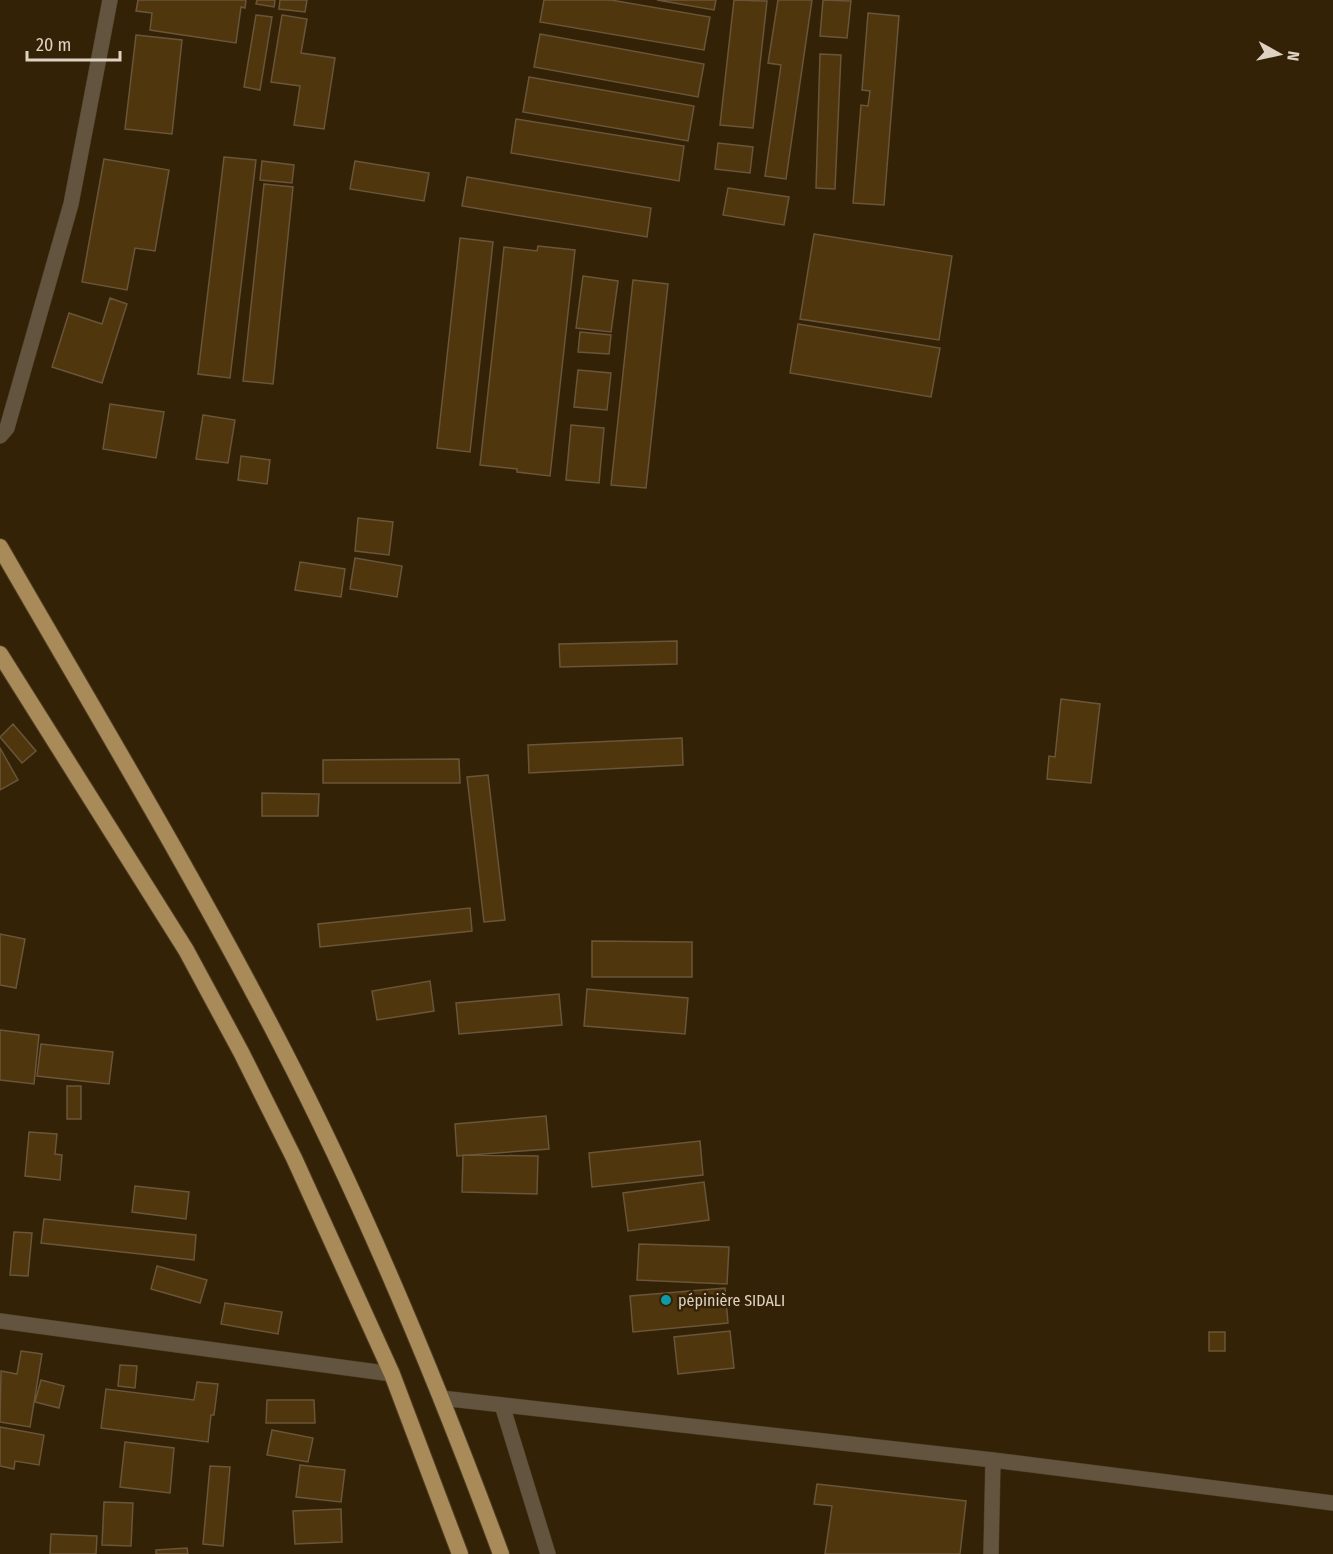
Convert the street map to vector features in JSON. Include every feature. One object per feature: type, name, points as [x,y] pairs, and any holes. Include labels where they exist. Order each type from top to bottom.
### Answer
[{"type":"highway","points":[[0,547],[221,932],[339,1161],[392,1278],[501,1554]]},
{"type":"highway","points":[[0,654],[186,950],[241,1052],[294,1158],[392,1374],[460,1554]]},
{"type":"street","points":[[0,436],[7,428],[71,204],[110,0]]},
{"type":"street","points":[[0,1321],[392,1374]]},
{"type":"street","points":[[441,1398],[993,1460],[1333,1503]]},
{"type":"street","points":[[502,1405],[548,1554]]},
{"type":"street","points":[[991,1554],[993,1460]]},
{"type":"building","points":[[138,0],[246,0],[245,8],[241,7],[236,43],[150,30],[152,13],[136,11]]},
{"type":"building","points":[[257,0],[275,0],[274,7],[256,4]]},
{"type":"building","points":[[280,0],[307,0],[305,12],[279,9]]},
{"type":"building","points":[[544,0],[611,0],[710,17],[704,50],[540,22]]},
{"type":"building","points":[[657,0],[716,0],[714,10]]},
{"type":"building","points":[[734,0],[767,1],[753,128],[720,125]]},
{"type":"building","points":[[778,0],[812,0],[786,179],[765,176],[781,65],[768,63]]},
{"type":"building","points":[[823,0],[851,1],[847,38],[820,36]]},
{"type":"building","points":[[868,13],[899,16],[884,205],[853,203],[861,105],[868,106],[870,91],[862,90]]},
{"type":"building","points":[[256,15],[272,17],[260,90],[244,87]]},
{"type":"building","points":[[282,15],[307,19],[301,53],[335,58],[324,129],[294,125],[300,86],[271,82]]},
{"type":"building","points":[[540,34],[704,64],[698,97],[534,67]]},
{"type":"building","points":[[136,35],[182,40],[172,134],[125,129]]},
{"type":"building","points":[[820,54],[841,55],[835,189],[816,188]]},
{"type":"building","points":[[529,77],[694,106],[688,141],[523,112]]},
{"type":"building","points":[[516,119],[684,146],[679,181],[511,153]]},
{"type":"building","points":[[718,143],[753,147],[750,173],[715,169]]},
{"type":"building","points":[[224,157],[256,160],[230,378],[198,374]]},
{"type":"building","points":[[104,159],[169,170],[155,251],[135,248],[127,290],[82,282]]},
{"type":"building","points":[[262,161],[294,165],[292,183],[260,180]]},
{"type":"building","points":[[355,161],[429,173],[424,201],[350,189]]},
{"type":"building","points":[[467,177],[651,208],[647,237],[462,206]]},
{"type":"building","points":[[264,184],[293,187],[273,384],[243,381]]},
{"type":"building","points":[[728,188],[789,197],[784,225],[723,215]]},
{"type":"building","points":[[814,234],[952,256],[939,340],[800,319]]},
{"type":"building","points":[[460,238],[493,242],[470,452],[437,448]]},
{"type":"building","points":[[538,246],[575,250],[550,476],[480,465],[504,247],[537,251]]},
{"type":"building","points":[[583,276],[618,281],[611,332],[576,328]]},
{"type":"building","points":[[633,280],[668,284],[646,488],[611,485]]},
{"type":"building","points":[[110,298],[127,304],[102,383],[52,367],[69,313],[102,324]]},
{"type":"building","points":[[798,324],[940,348],[931,397],[790,373]]},
{"type":"building","points":[[580,332],[611,335],[609,354],[578,352]]},
{"type":"building","points":[[578,370],[611,373],[607,410],[574,407]]},
{"type":"building","points":[[110,404],[164,412],[156,458],[103,449]]},
{"type":"building","points":[[203,415],[235,420],[228,463],[196,459]]},
{"type":"building","points":[[571,425],[604,428],[599,483],[566,480]]},
{"type":"building","points":[[241,456],[270,460],[267,484],[238,480]]},
{"type":"building","points":[[358,518],[393,522],[389,555],[355,551]]},
{"type":"building","points":[[355,558],[402,566],[397,597],[350,589]]},
{"type":"building","points":[[300,562],[345,569],[341,597],[295,590]]},
{"type":"building","points":[[677,641],[677,664],[560,667],[559,644]]},
{"type":"building","points":[[1061,699],[1100,704],[1091,783],[1047,779],[1049,756],[1055,757]]},
{"type":"building","points":[[13,724],[36,751],[22,763],[0,737]]},
{"type":"building","points":[[682,738],[683,765],[529,773],[528,745]]},
{"type":"building","points":[[0,748],[18,780],[0,790]]},
{"type":"building","points":[[459,759],[460,783],[323,783],[323,760]]},
{"type":"building","points":[[488,775],[505,920],[484,922],[467,777]]},
{"type":"building","points":[[262,793],[319,794],[318,816],[262,816]]},
{"type":"building","points":[[470,908],[472,931],[320,947],[318,924]]},
{"type":"building","points":[[0,934],[25,939],[16,988],[0,985]]},
{"type":"building","points":[[592,941],[692,942],[692,977],[592,977]]},
{"type":"building","points":[[430,981],[434,1011],[377,1020],[372,991]]},
{"type":"building","points":[[587,989],[688,998],[685,1034],[584,1026]]},
{"type":"building","points":[[559,994],[562,1025],[459,1034],[456,1003]]},
{"type":"building","points":[[0,1030],[39,1035],[34,1084],[0,1080]]},
{"type":"building","points":[[41,1044],[113,1052],[109,1084],[37,1076]]},
{"type":"building","points":[[67,1086],[81,1086],[81,1119],[67,1119]]},
{"type":"building","points":[[546,1116],[549,1149],[457,1156],[455,1124]]},
{"type":"building","points":[[29,1132],[57,1134],[55,1154],[62,1155],[60,1180],[25,1176]]},
{"type":"building","points":[[700,1141],[703,1175],[592,1187],[589,1153]]},
{"type":"building","points":[[463,1155],[538,1156],[537,1194],[462,1192]]},
{"type":"building","points":[[704,1182],[709,1220],[628,1231],[623,1193]]},
{"type":"building","points":[[135,1186],[189,1192],[186,1219],[132,1212]]},
{"type":"building","points":[[44,1219],[196,1235],[194,1260],[41,1243]]},
{"type":"building","points":[[14,1232],[32,1233],[28,1276],[10,1275]]},
{"type":"building","points":[[639,1244],[729,1247],[727,1284],[637,1280]]},
{"type":"building","points":[[157,1266],[207,1280],[200,1303],[151,1289]]},
{"type":"building","points":[[725,1288],[728,1323],[633,1332],[630,1296]]},
{"type":"building","points":[[225,1303],[282,1312],[278,1334],[221,1324]]},
{"type":"building","points":[[730,1331],[734,1368],[678,1374],[674,1337]]},
{"type":"building","points":[[1209,1332],[1225,1332],[1225,1351],[1209,1351]]},
{"type":"building","points":[[21,1351],[42,1354],[30,1427],[0,1422],[1,1371],[17,1374]]},
{"type":"building","points":[[120,1365],[137,1366],[135,1388],[118,1386]]},
{"type":"building","points":[[41,1380],[64,1386],[59,1408],[35,1402]]},
{"type":"building","points":[[197,1382],[218,1384],[208,1442],[101,1428],[106,1389],[194,1400]]},
{"type":"building","points":[[267,1400],[314,1400],[315,1423],[266,1423]]},
{"type":"building","points":[[0,1427],[44,1435],[39,1465],[15,1461],[14,1469],[0,1466]]},
{"type":"building","points":[[272,1430],[313,1438],[308,1462],[267,1455]]},
{"type":"building","points":[[125,1442],[174,1448],[170,1493],[120,1487]]},
{"type":"building","points":[[300,1465],[345,1470],[341,1502],[296,1497]]},
{"type":"building","points":[[210,1466],[230,1467],[223,1546],[203,1544]]},
{"type":"building","points":[[817,1484],[966,1501],[960,1554],[825,1554],[832,1506],[814,1504]]},
{"type":"building","points":[[104,1502],[133,1503],[131,1546],[102,1545]]},
{"type":"building","points":[[341,1509],[342,1542],[295,1544],[293,1511]]},
{"type":"building","points":[[51,1534],[97,1536],[96,1554],[50,1554]]},
{"type":"building","points":[[187,1548],[188,1554],[156,1554],[156,1550]]},
{"type":"place","name":"pépinière SIDALI","points":[[666,1300]]}]
